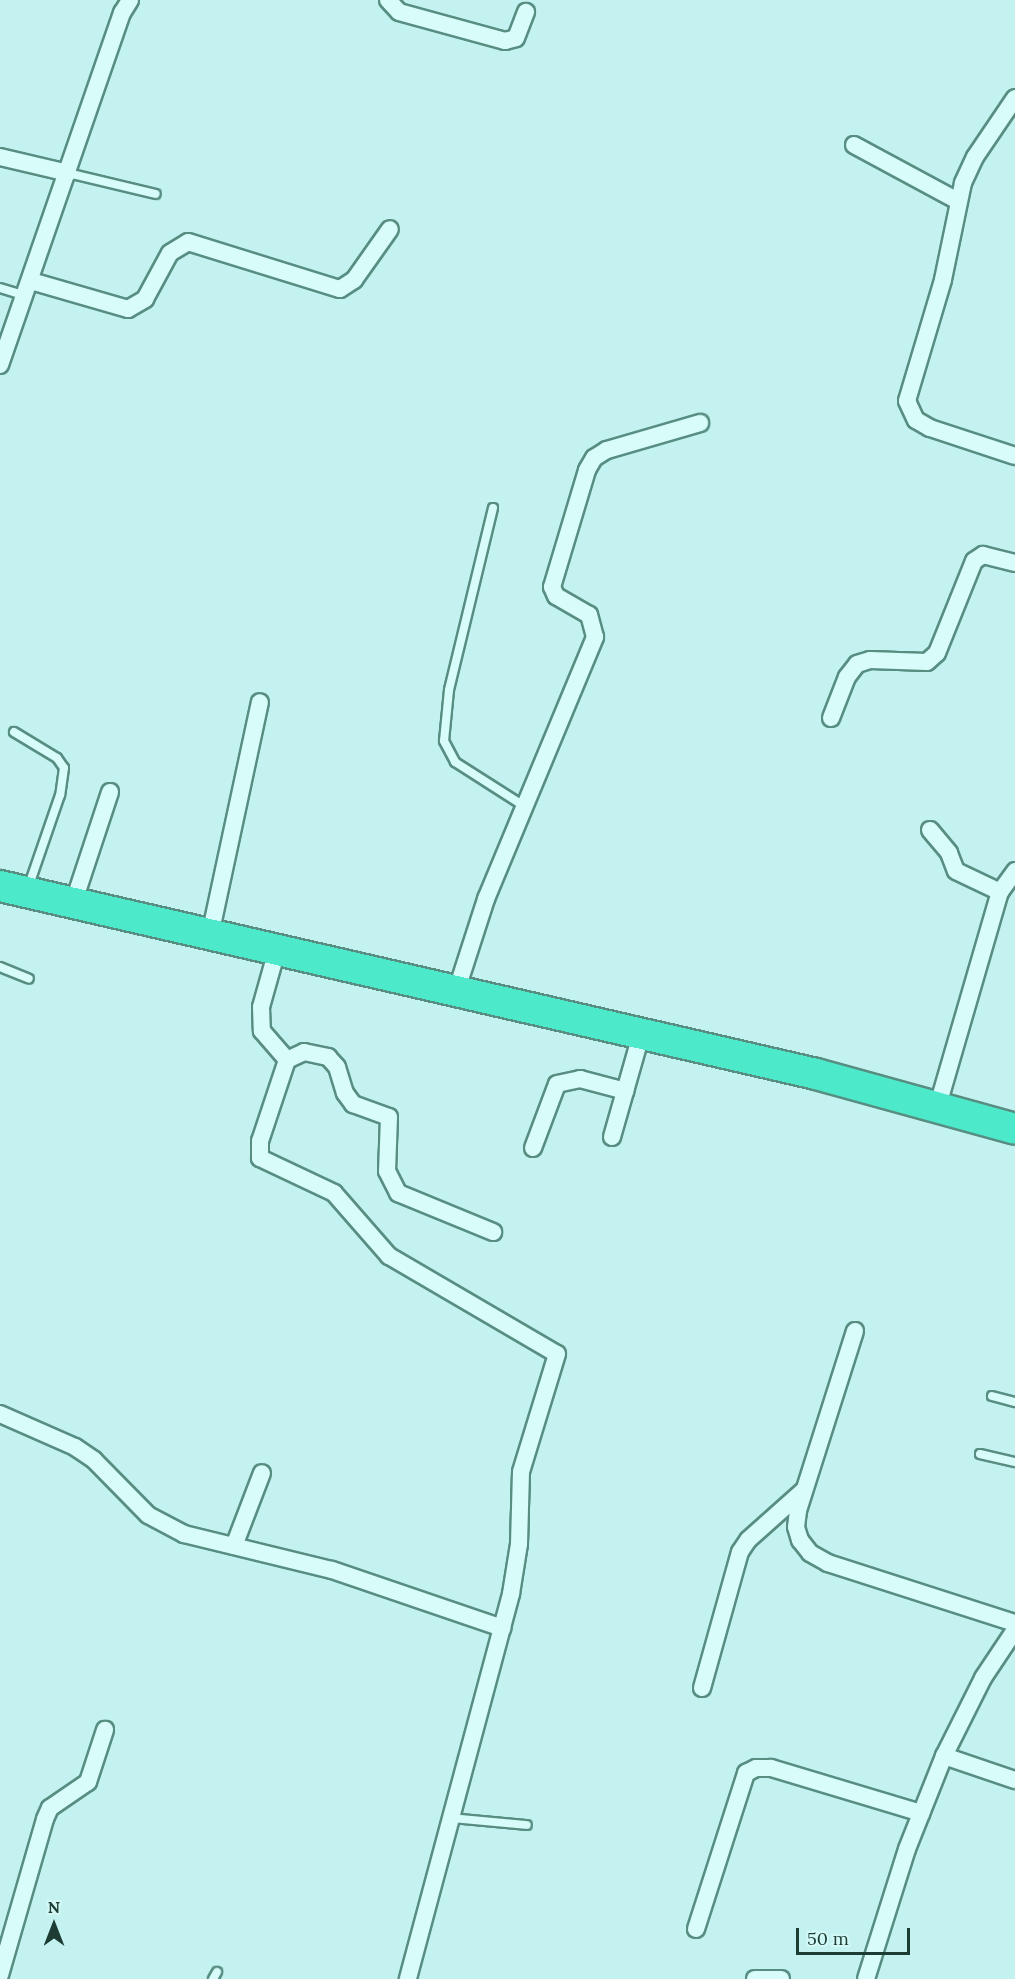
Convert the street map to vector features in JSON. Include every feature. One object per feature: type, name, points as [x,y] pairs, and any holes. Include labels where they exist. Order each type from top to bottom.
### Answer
[{"type":"highway","points":[[13,890],[938,1105],[1015,1129]]},
{"type":"street","points":[[0,365],[29,288],[122,13],[130,0]]},
{"type":"street","points":[[388,0],[399,12],[505,41],[516,38],[526,12]]},
{"type":"street","points":[[1015,98],[975,157],[958,201],[944,280],[909,388],[909,410],[930,428],[1015,456]]},
{"type":"street","points":[[854,145],[958,201]]},
{"type":"street","points":[[0,158],[68,173]]},
{"type":"street","points":[[29,288],[128,309],[145,298],[170,253],[188,243],[340,290],[354,280],[390,229]]},
{"type":"street","points":[[456,992],[486,899],[595,637],[589,615],[556,596],[552,587],[587,470],[594,458],[607,450],[700,423]]},
{"type":"street","points":[[831,718],[847,677],[857,664],[870,660],[927,662],[937,652],[974,561],[983,555],[1015,562]]},
{"type":"street","points":[[210,935],[260,702]]},
{"type":"street","points":[[73,904],[110,792]]},
{"type":"street","points":[[930,830],[949,854],[956,871],[1000,892]]},
{"type":"street","points":[[938,1105],[1000,892],[1015,871]]},
{"type":"street","points":[[277,950],[259,1016],[262,1031],[287,1060]]},
{"type":"street","points":[[612,1137],[641,1035]]},
{"type":"street","points":[[408,1979],[502,1628],[519,1544],[520,1472],[557,1353],[399,1263],[380,1248],[333,1193],[260,1158],[260,1141],[287,1060],[304,1052],[328,1057],[337,1067],[345,1093],[353,1104],[389,1117],[387,1171],[398,1193],[494,1232]]},
{"type":"street","points":[[533,1148],[558,1084],[580,1079],[625,1091]]},
{"type":"street","points":[[855,1331],[803,1491],[796,1527],[810,1553],[828,1563],[1015,1623]]},
{"type":"street","points":[[0,1414],[75,1447],[94,1460],[135,1504],[164,1525],[234,1546],[332,1570],[502,1628]]},
{"type":"street","points":[[234,1546],[262,1473]]},
{"type":"street","points":[[702,1688],[740,1552],[748,1540],[803,1491]]},
{"type":"street","points":[[866,1979],[921,1813],[944,1756],[983,1678],[1015,1630]]},
{"type":"street","points":[[0,1975],[45,1819],[50,1808],[88,1782],[105,1730]]},
{"type":"street","points":[[944,1756],[1015,1780]]},
{"type":"street","points":[[696,1929],[746,1773],[756,1768],[771,1768],[921,1813]]},
{"type":"street","points":[[755,1979],[781,1979]]},
{"type":"lane","points":[[68,173],[156,194]]},
{"type":"lane","points":[[0,288],[29,288]]},
{"type":"lane","points":[[493,508],[449,690],[444,741],[455,762],[524,806]]},
{"type":"lane","points":[[13,890],[60,795],[64,768],[57,758],[14,732]]},
{"type":"lane","points":[[0,967],[29,979]]},
{"type":"lane","points":[[992,1396],[1015,1402]]},
{"type":"lane","points":[[980,1454],[1015,1462]]},
{"type":"lane","points":[[451,1818],[527,1825]]}]
